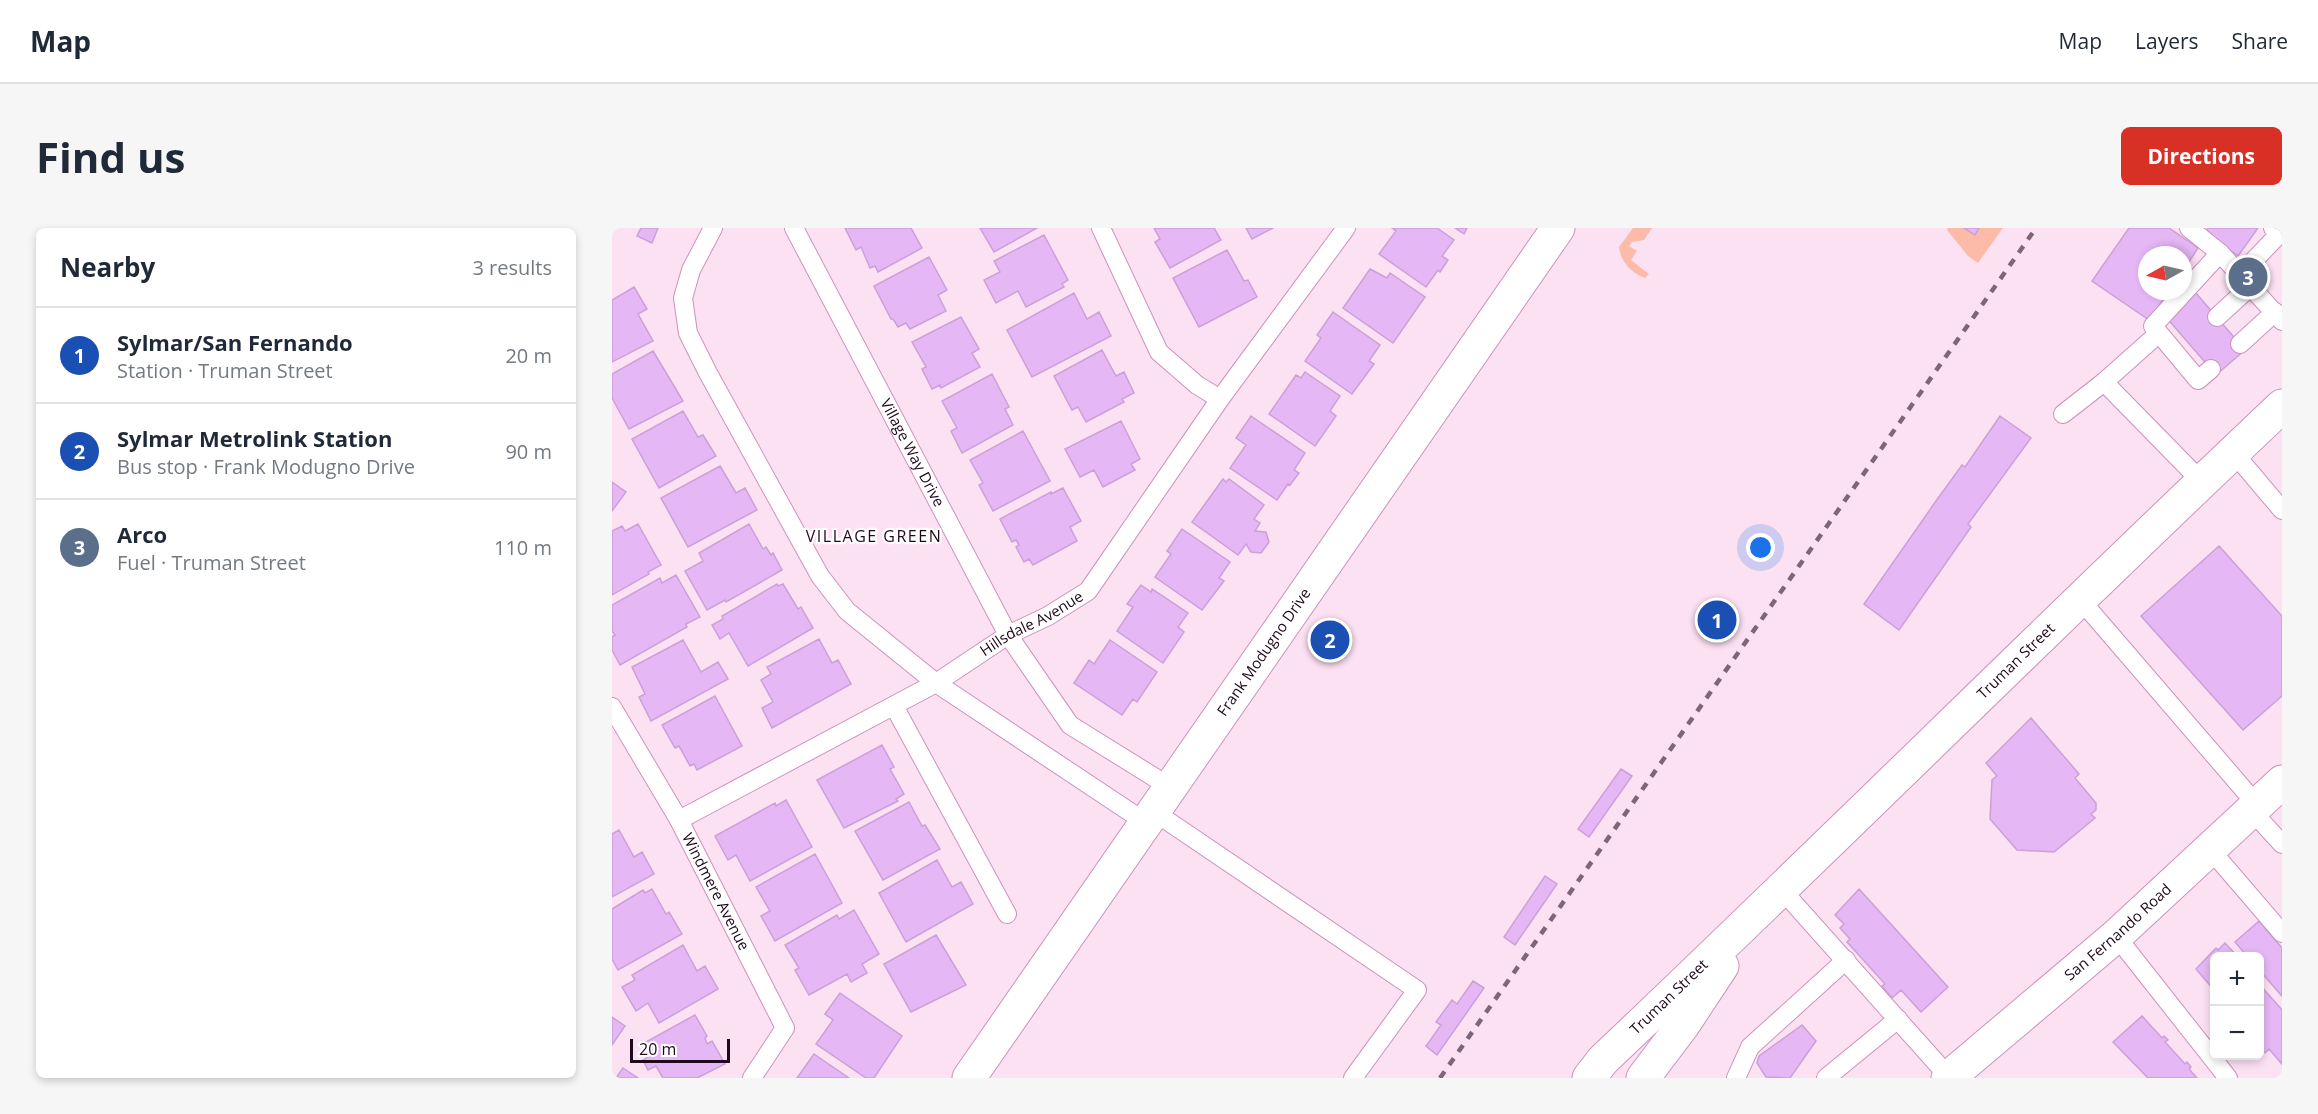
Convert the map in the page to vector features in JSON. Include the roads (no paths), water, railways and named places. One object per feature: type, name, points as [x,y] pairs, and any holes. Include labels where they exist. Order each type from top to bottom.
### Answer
[{"type":"main road","name":"Frank Modugno Drive","points":[[969,1078],[1558,228]]},
{"type":"main road","name":"Truman Street","points":[[1589,1078],[1603,1060],[1782,890],[2079,598],[2282,406]]},
{"type":"main road","name":"San Fernando Road","points":[[1949,1078],[2116,936],[2282,782]]},
{"type":"main road","name":"Truman Street","points":[[1642,1078],[1683,1025],[1752,919]]},
{"type":"main road","points":[[1670,1078],[1683,1025]]},
{"type":"lane","points":[[713,228],[691,270],[683,298],[688,333],[820,576],[847,611],[936,682],[1156,807],[1417,990],[1353,1078]]},
{"type":"lane","name":"Village Way Drive","points":[[794,228],[1008,635],[1070,725],[1156,807]]},
{"type":"lane","points":[[1101,228],[1159,352],[1197,385],[1220,399]]},
{"type":"lane","name":"Hillsdale Avenue","points":[[679,820],[894,706],[936,682],[1008,635],[1048,616],[1088,591],[1220,399],[1346,228]]},
{"type":"lane","points":[[2189,228],[2220,253],[2279,317],[2240,344]]},
{"type":"lane","points":[[2217,317],[2246,280],[2278,231]]},
{"type":"lane","points":[[2211,369],[2198,380],[2180,346],[2158,334],[2153,326],[2220,253]]},
{"type":"lane","points":[[2063,414],[2104,382],[2158,334]]},
{"type":"lane","points":[[2104,382],[2202,482]]},
{"type":"lane","points":[[2233,452],[2282,510]]},
{"type":"lane","points":[[2079,598],[2254,807],[2282,844]]},
{"type":"lane","points":[[894,706],[1007,914]]},
{"type":"lane","name":"Windmere Avenue","points":[[613,710],[679,820],[785,1028],[752,1078]]},
{"type":"lane","points":[[2209,849],[2282,933]]},
{"type":"lane","points":[[1782,890],[1949,1078]]},
{"type":"lane","points":[[2116,936],[2228,1078]]},
{"type":"lane","points":[[1736,1078],[1750,1047],[1846,960]]},
{"type":"lane","points":[[1826,1078],[1898,1018]]},
{"type":"railway","points":[[1440,1078],[2036,228]]},
{"type":"place","name":"Arco","points":[[2248,277]]},
{"type":"place","name":"Sylmar/San Fernando","points":[[1717,620]]},
{"type":"place","name":"Sylmar Metrolink Station","points":[[1330,640]]},
{"type":"district","name":"VILLAGE GREEN","points":[[874,536]]}]
